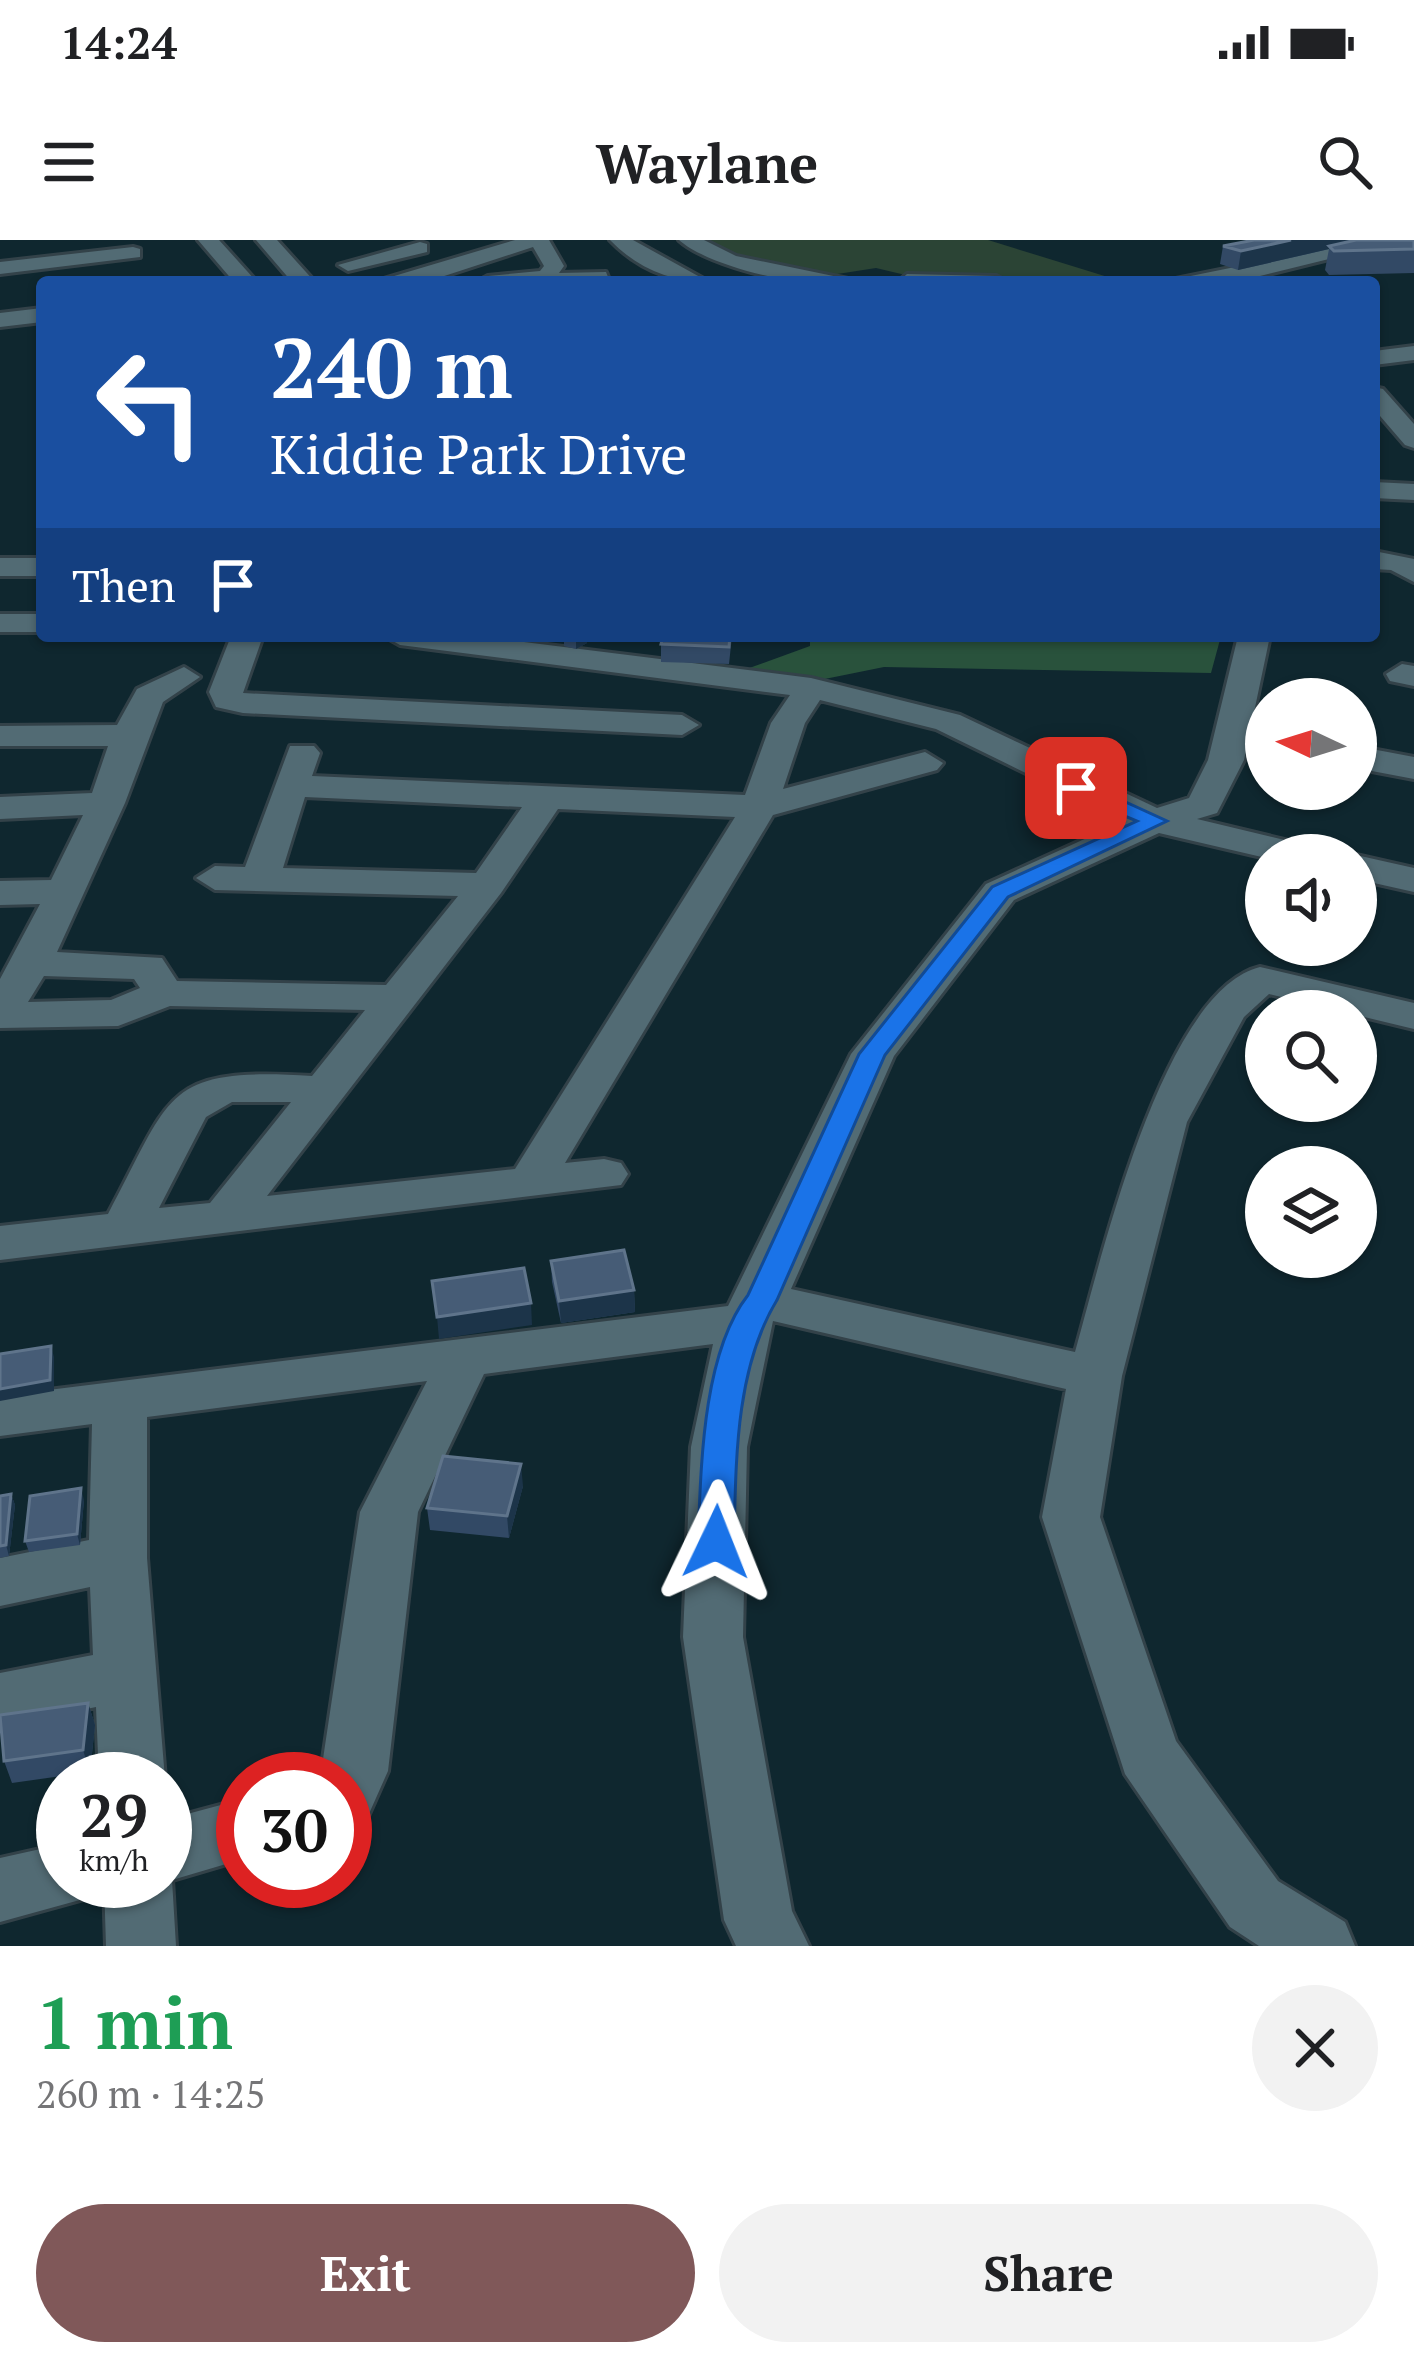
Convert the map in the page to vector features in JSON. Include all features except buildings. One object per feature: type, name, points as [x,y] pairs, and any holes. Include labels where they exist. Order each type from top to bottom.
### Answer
[{"type":"street","points":[[47,240],[62,261]]},
{"type":"street","points":[[208,240],[241,276]]},
{"type":"street","points":[[266,240],[299,276]]},
{"type":"street","points":[[340,240],[355,264],[446,240]]},
{"type":"street","points":[[432,276],[535,240],[548,248],[554,266],[547,276]]},
{"type":"street","points":[[620,240],[648,261],[684,276]]},
{"type":"street","points":[[688,240],[730,261],[830,276]]},
{"type":"street","points":[[1223,276],[1396,240]]},
{"type":"street","points":[[0,268],[116,250]]},
{"type":"street","points":[[620,276],[648,261]]},
{"type":"street","points":[[0,320],[36,316]]},
{"type":"street","points":[[1380,357],[1414,353]]},
{"type":"street","points":[[1392,404],[1414,440]]},
{"type":"street","points":[[1380,490],[1414,492]]},
{"type":"street","points":[[1380,560],[1398,561],[1414,573]]},
{"type":"street","points":[[0,567],[36,567]]},
{"type":"street","points":[[0,622],[36,623]]},
{"type":"street","points":[[245,642],[226,692],[228,700],[243,704],[687,732],[681,671]]},
{"type":"street","points":[[507,642],[811,688],[948,722],[1076,788],[1156,821],[1245,842]]},
{"type":"street","points":[[1252,678],[1254,642]]},
{"type":"street","points":[[9,994],[107,803],[129,735],[149,696],[184,677]]},
{"type":"street","points":[[532,1179],[758,807],[788,723],[811,688]]},
{"type":"street","points":[[0,736],[129,735]]},
{"type":"street","points":[[774,1946],[759,1920],[713,1637],[719,1447],[753,1311],[873,1054],[1000,892],[1156,821],[1204,805],[1226,760],[1245,739]]},
{"type":"street","points":[[1377,761],[1414,769]]},
{"type":"street","points":[[260,879],[297,769],[548,797],[758,807],[926,763]]},
{"type":"street","points":[[227,1214],[487,885],[548,797]]},
{"type":"street","points":[[0,808],[107,803]]},
{"type":"street","points":[[1377,872],[1414,880]]},
{"type":"street","points":[[215,878],[487,885]]},
{"type":"street","points":[[0,893],[64,891]]},
{"type":"street","points":[[9,994],[147,967],[164,993]]},
{"type":"street","points":[[1320,1946],[1254,1904],[1148,1754],[1071,1517],[1096,1376],[1164,1122],[1250,969],[1414,1016]]},
{"type":"street","points":[[9,994],[118,1012],[164,993],[394,998]]},
{"type":"street","points":[[123,1232],[188,1109],[201,1094],[224,1088],[322,1090]]},
{"type":"street","points":[[0,1243],[604,1174]]},
{"type":"street","points":[[0,1416],[466,1355],[753,1311],[1096,1376]]},
{"type":"street","points":[[359,1752],[389,1512],[466,1355]]},
{"type":"street","points":[[120,1400],[118,1558],[130,1752]]},
{"type":"street","points":[[0,1582],[118,1558]]},
{"type":"street","points":[[0,1700],[125,1675]]},
{"type":"street","points":[[0,1890],[36,1882]]},
{"type":"street","points":[[140,1908],[141,1946]]},
{"type":"green space","points":[[708,240],[988,240],[1105,276],[910,276],[876,268],[831,275],[719,250]]},
{"type":"green space","points":[[810,642],[1219,642],[1211,673],[884,667],[800,684],[741,671],[810,646]]},
{"type":"route","points":[[716,1542],[719,1447],[744,1322],[761,1300],[873,1054],[1000,892],[1156,821],[1076,788]]}]
